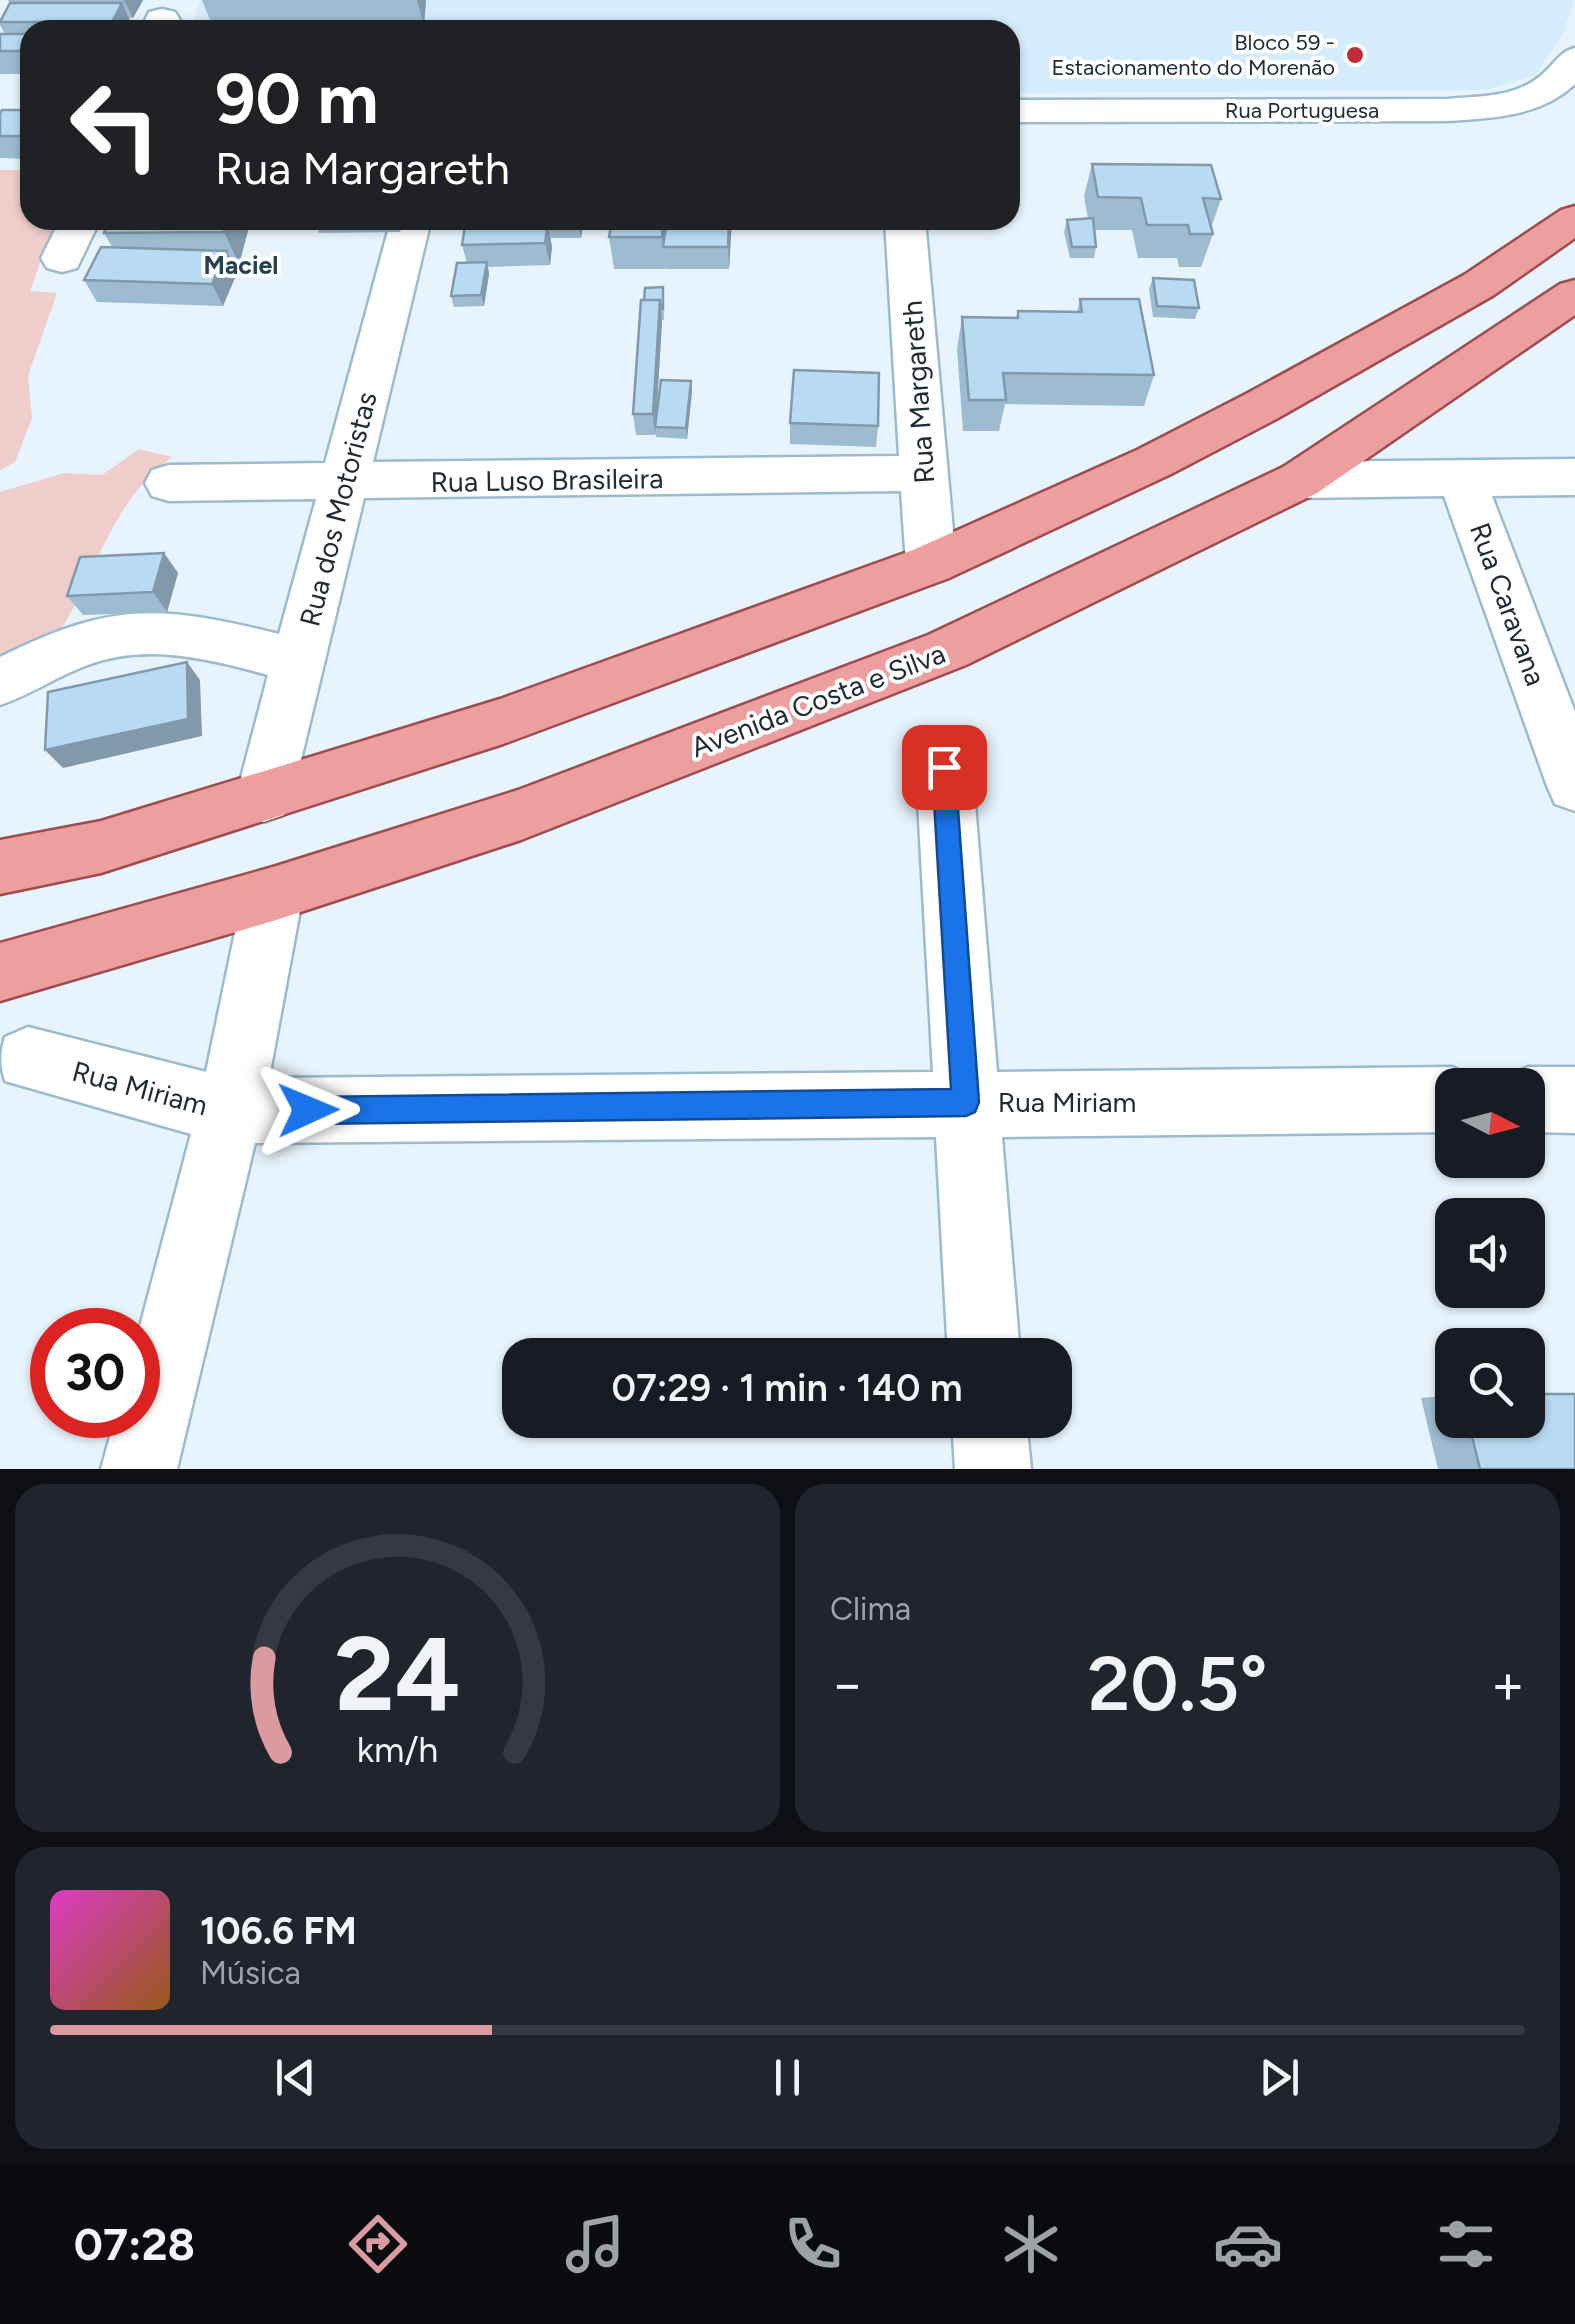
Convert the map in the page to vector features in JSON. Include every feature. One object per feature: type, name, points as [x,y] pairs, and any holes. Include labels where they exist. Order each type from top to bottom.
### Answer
[{"type":"main road","points":[[1479,285],[1575,190]]},
{"type":"main road","points":[[0,866],[101,847],[503,721],[931,564],[1154,462],[1479,285],[1575,219]]},
{"type":"main road","name":"Avenida Costa e Silva","points":[[0,972],[273,894],[521,815],[948,650],[1300,480],[1575,294]]},
{"type":"main road","points":[[1512,337],[1575,305]]},
{"type":"street","name":"Rua Portuguesa","points":[[1020,111],[1447,110],[1498,106],[1546,94],[1575,59]]},
{"type":"street","points":[[62,258],[75,230]]},
{"type":"street","name":"Rua dos Motoristas","points":[[264,797],[408,230]]},
{"type":"street","name":"Rua Margareth","points":[[906,230],[931,564]]},
{"type":"street","name":"Rua Luso Brasileira","points":[[168,483],[925,473]]},
{"type":"street","name":"Rua Caravana","points":[[1461,477],[1575,786]]},
{"type":"street","points":[[1300,480],[1575,477]]},
{"type":"street","points":[[0,683],[67,647],[127,636],[181,633],[299,661]]},
{"type":"street","points":[[944,767],[983,1338]]},
{"type":"street","points":[[139,1469],[230,1112],[273,894]]},
{"type":"street","name":"Rua Miriam","points":[[28,1058],[230,1112],[1435,1100]]},
{"type":"street","points":[[1545,1100],[1575,1100]]},
{"type":"street","points":[[990,1438],[993,1469]]},
{"type":"shaded area","points":[[200,0],[1574,0],[1563,34],[1535,75],[1487,90],[1020,93],[1020,20],[194,20]]},
{"type":"shaded area","points":[[0,170],[20,170],[20,230],[52,230],[30,291],[57,293],[28,376],[32,418],[15,462],[0,470]]},
{"type":"shaded area","points":[[139,449],[172,457],[152,474],[121,513],[63,626],[0,707],[0,492],[64,473],[102,475]]},
{"type":"building","points":[[10,3],[122,3],[113,20],[0,22]]},
{"type":"building","points":[[0,34],[20,34],[20,51],[0,51]]},
{"type":"building","points":[[20,110],[20,136],[0,136],[0,113]]},
{"type":"building","points":[[1092,164],[1211,165],[1221,199],[1203,198],[1213,234],[1190,234],[1188,225],[1147,225],[1141,198],[1098,197]]},
{"type":"building","points":[[1093,218],[1096,247],[1072,247],[1067,220]]},
{"type":"building","points":[[105,230],[224,230],[224,232],[104,233]]},
{"type":"building","points":[[464,230],[547,230],[545,243],[462,245]]},
{"type":"building","points":[[610,230],[662,230],[662,237],[609,237]]},
{"type":"building","points":[[666,230],[729,230],[728,247],[663,247]]},
{"type":"building","points":[[101,247],[227,251],[212,284],[84,280]]},
{"type":"building","points":[[487,262],[481,295],[451,296],[457,263]]},
{"type":"building","points":[[1153,278],[1194,280],[1199,308],[1157,306]]},
{"type":"building","points":[[663,287],[663,309],[660,300],[644,300],[645,288]]},
{"type":"building","points":[[1080,299],[1139,299],[1154,375],[1003,373],[1006,400],[969,400],[962,317],[1018,318],[1018,311],[1082,312]]},
{"type":"building","points":[[641,300],[660,300],[653,414],[633,414]]},
{"type":"building","points":[[794,370],[879,373],[878,426],[790,423]]},
{"type":"building","points":[[661,380],[691,381],[686,428],[655,427]]},
{"type":"building","points":[[164,553],[153,592],[67,596],[80,557]]},
{"type":"building","points":[[187,662],[188,719],[45,750],[48,692]]},
{"type":"building","points":[[1545,1394],[1575,1394],[1575,1469],[1480,1469],[1472,1438],[1545,1438]]},
{"type":"place","name":"Bloco 59 - Estacionamento do Morenão","points":[[1355,55]]},
{"type":"district","name":"Maciel","points":[[241,265]]},
{"type":"route","points":[[308,1110],[966,1102],[944,767]]}]
